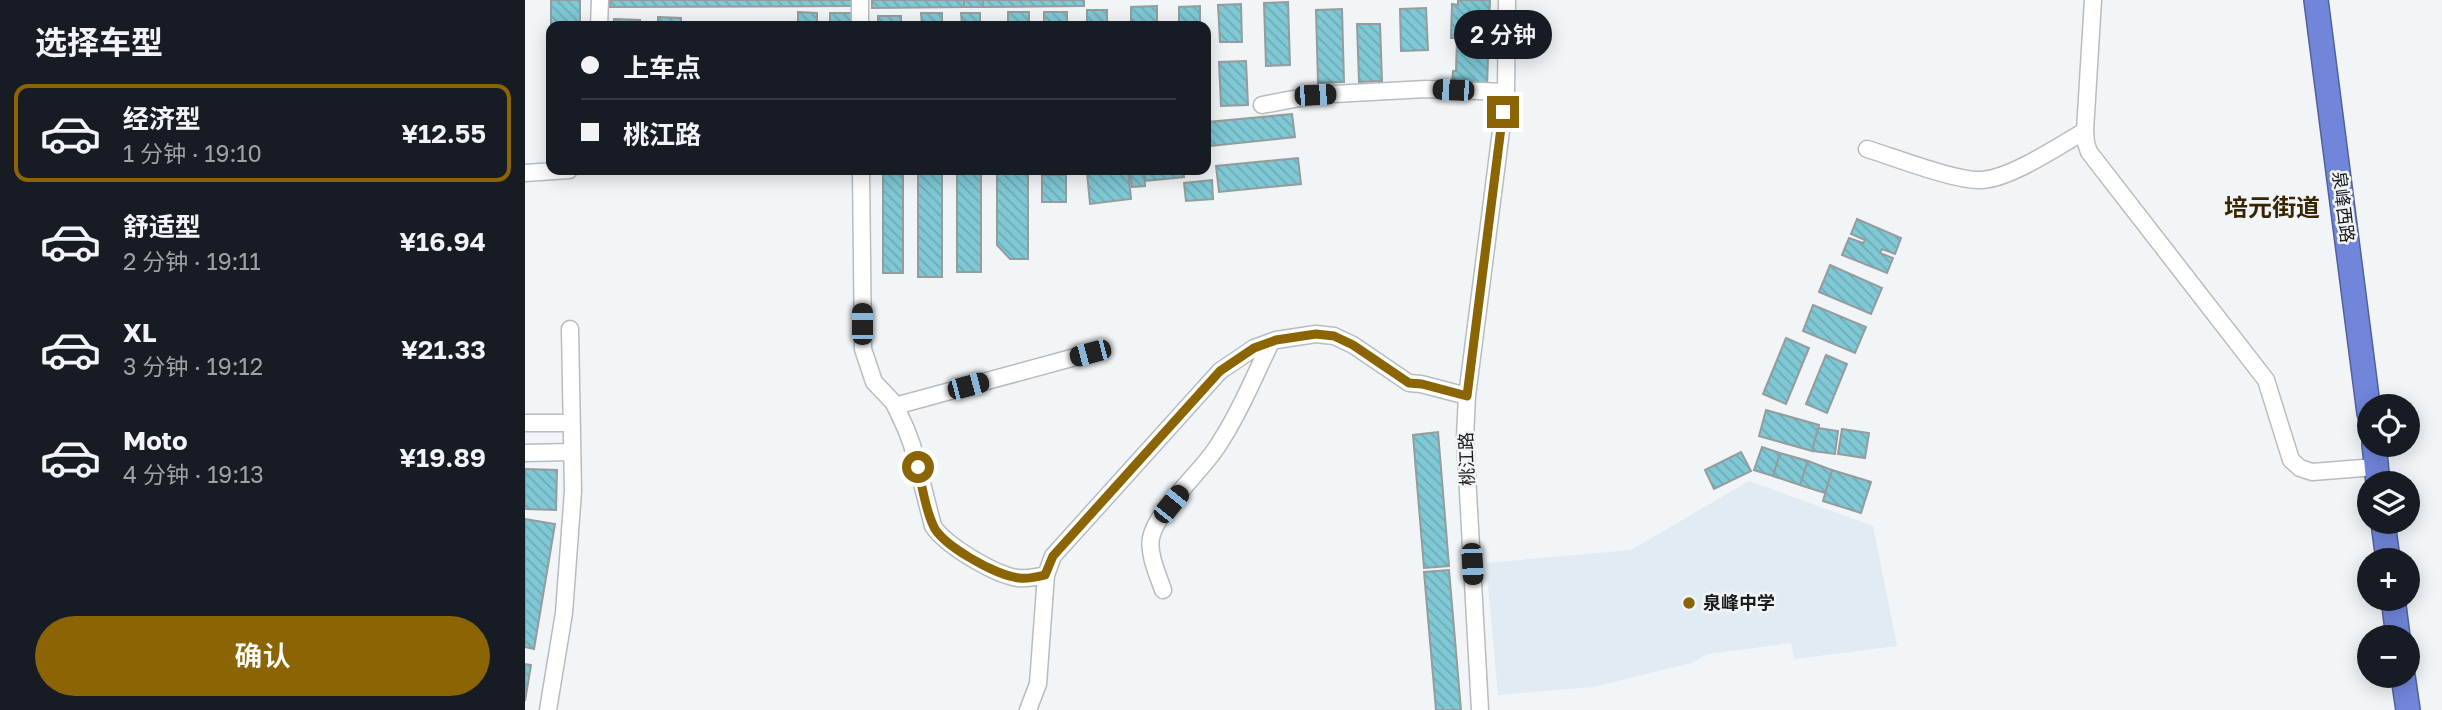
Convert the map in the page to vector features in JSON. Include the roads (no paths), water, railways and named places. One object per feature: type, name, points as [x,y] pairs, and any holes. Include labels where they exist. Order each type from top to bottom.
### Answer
[{"type":"highway","name":"泉峰西路","points":[[2316,0],[2367,394]]},
{"type":"highway","points":[[2404,688],[2407,710]]},
{"type":"street","points":[[599,21],[600,0]]},
{"type":"street","points":[[860,0],[860,21]]},
{"type":"street","name":"桃江路","points":[[1480,710],[1465,437],[1467,396],[1506,92],[1507,0]]},
{"type":"street","points":[[2093,0],[2085,131],[2085,144],[2089,152],[2266,380],[2291,460],[2300,468],[2312,472],[2376,465]]},
{"type":"street","points":[[1262,106],[1315,95],[1426,89],[1506,92]]},
{"type":"street","points":[[1867,149],[1958,177],[1980,181],[2005,174],[2085,131]]},
{"type":"street","points":[[525,173],[546,172]]},
{"type":"street","points":[[861,175],[863,349],[874,383],[895,406],[912,445],[933,526],[939,536],[980,564],[1017,578],[1045,575]]},
{"type":"street","points":[[548,710],[564,613],[573,491],[570,329]]},
{"type":"street","points":[[1028,710],[1038,684],[1045,575],[1053,556],[1220,371],[1254,348],[1271,342],[1316,334],[1334,336],[1353,345],[1409,383],[1467,396]]},
{"type":"street","points":[[1163,590],[1150,547],[1157,522],[1222,439],[1271,342]]},
{"type":"street","points":[[895,406],[1090,353]]},
{"type":"street","points":[[525,424],[572,423]]},
{"type":"street","points":[[525,453],[572,452]]},
{"type":"place","name":"泉峰中学","points":[[1689,603]]},
{"type":"district","name":"培元街道","points":[[2272,208]]}]
